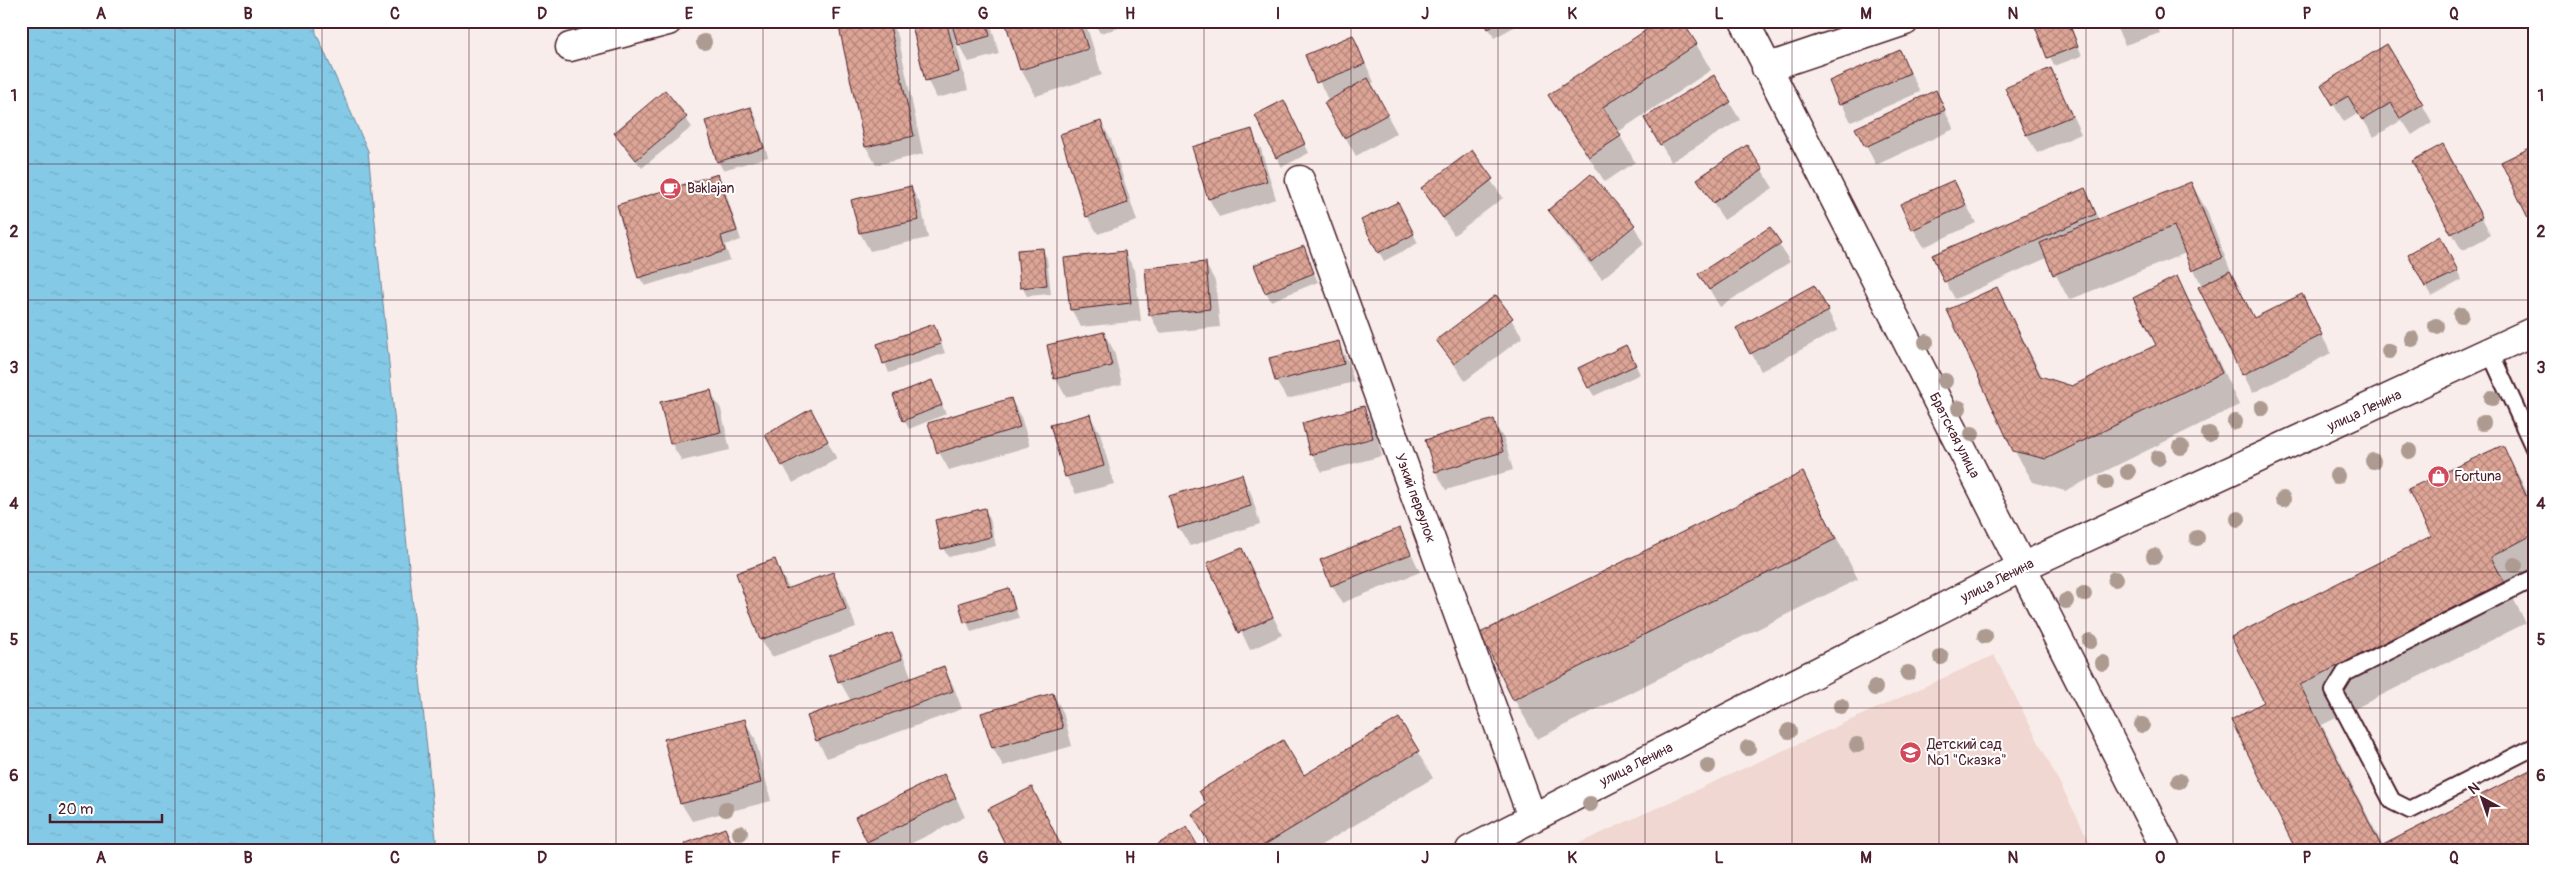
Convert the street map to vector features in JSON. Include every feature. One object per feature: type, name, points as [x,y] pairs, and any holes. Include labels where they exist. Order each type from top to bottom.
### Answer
[{"type":"street","points":[[570,47],[668,21]]},
{"type":"street","name":"Братская улица","points":[[1744,21],[1766,68],[2166,850]]},
{"type":"street","points":[[1766,68],[1905,21]]},
{"type":"street","name":"Узкий переулок","points":[[1300,180],[1532,816]]},
{"type":"street","name":"улица Ленина","points":[[1470,850],[1532,816],[2022,567],[2534,331]]},
{"type":"lane","points":[[2490,352],[2534,448]]},
{"type":"lane","points":[[2534,578],[2345,673],[2334,691],[2392,801],[2410,810],[2534,747]]},
{"type":"shaded area","name":"Детский сад №1 \"Сказка\"","points":[[1994,655],[2094,850],[1564,850]]},
{"type":"water","points":[[21,21],[315,21],[316,33],[368,151],[437,850],[21,850]]},
{"type":"building","points":[[867,21],[889,21],[914,136],[865,147],[839,27]]},
{"type":"building","points":[[911,21],[946,21],[959,72],[925,81]]},
{"type":"building","points":[[951,21],[986,21],[990,36],[958,45]]},
{"type":"building","points":[[1005,21],[1079,21],[1088,49],[1020,70]]},
{"type":"building","points":[[1484,21],[1503,21],[1488,29]]},
{"type":"building","points":[[1660,21],[1682,21],[1697,44],[1603,107],[1621,136],[1589,157],[1548,95]]},
{"type":"building","points":[[2033,21],[2068,21],[2078,46],[2047,58]]},
{"type":"building","points":[[2111,21],[2132,21],[2114,28]]},
{"type":"building","points":[[1353,35],[1365,64],[1316,83],[1305,55]]},
{"type":"building","points":[[2387,44],[2423,104],[2400,118],[2391,103],[2362,120],[2348,96],[2333,105],[2321,85]]},
{"type":"building","points":[[1900,50],[1910,73],[1839,105],[1829,81]]},
{"type":"building","points":[[2051,68],[2072,116],[2026,135],[2005,88]]},
{"type":"building","points":[[1714,75],[1731,102],[1660,145],[1644,118]]},
{"type":"building","points":[[1368,78],[1388,114],[1344,138],[1324,103]]},
{"type":"building","points":[[665,90],[687,117],[636,160],[614,133]]},
{"type":"building","points":[[1936,90],[1945,110],[1865,147],[1855,128]]},
{"type":"building","points":[[1284,100],[1305,144],[1276,158],[1255,115]]},
{"type":"building","points":[[751,107],[764,148],[717,162],[705,121]]},
{"type":"building","points":[[1101,121],[1128,203],[1086,217],[1060,134]]},
{"type":"building","points":[[1252,129],[1267,181],[1208,199],[1192,147]]},
{"type":"building","points":[[2443,144],[2482,217],[2451,234],[2412,161]]},
{"type":"building","points":[[1747,145],[1763,170],[1713,203],[1697,179]]},
{"type":"building","points":[[2534,146],[2534,225],[2532,226],[2501,162]]},
{"type":"building","points":[[1472,150],[1493,179],[1443,218],[1421,188]]},
{"type":"building","points":[[718,174],[737,231],[721,236],[725,251],[638,278],[617,205]]},
{"type":"building","points":[[1591,174],[1635,225],[1591,262],[1548,210]]},
{"type":"building","points":[[1954,180],[1966,205],[1912,230],[1900,204]]},
{"type":"building","points":[[2191,182],[2222,258],[2192,271],[2174,226],[2053,275],[2040,243]]},
{"type":"building","points":[[911,186],[919,220],[859,233],[851,200]]},
{"type":"building","points":[[2085,188],[2096,214],[1944,282],[1932,255]]},
{"type":"building","points":[[1398,202],[1414,234],[1378,253],[1361,220]]},
{"type":"building","points":[[1770,227],[1781,243],[1709,290],[1698,274]]},
{"type":"building","points":[[2440,236],[2458,271],[2425,287],[2408,254]]},
{"type":"building","points":[[1304,246],[1314,273],[1265,293],[1254,265]]},
{"type":"building","points":[[1043,248],[1047,285],[1020,288],[1017,250]]},
{"type":"building","points":[[1125,251],[1131,303],[1070,310],[1064,258]]},
{"type":"building","points":[[1206,262],[1210,309],[1149,315],[1145,268]]},
{"type":"building","points":[[2230,271],[2254,318],[2302,294],[2322,335],[2242,375],[2198,287]]},
{"type":"building","points":[[2177,276],[2222,373],[2046,459],[2013,451],[1947,310],[1997,287],[2040,376],[2072,386],[2156,345],[2133,298]]},
{"type":"building","points":[[1814,285],[1829,311],[1750,354],[1736,328]]},
{"type":"building","points":[[1496,295],[1513,318],[1454,364],[1436,340]]},
{"type":"building","points":[[934,324],[941,344],[883,364],[877,344]]},
{"type":"building","points":[[1104,332],[1112,366],[1054,379],[1047,345]]},
{"type":"building","points":[[1339,341],[1344,364],[1275,381],[1269,358]]},
{"type":"building","points":[[1626,345],[1636,365],[1588,388],[1578,368]]},
{"type":"building","points":[[932,380],[942,405],[903,421],[893,395]]},
{"type":"building","points":[[711,390],[721,432],[670,444],[660,402]]},
{"type":"building","points":[[1011,398],[1020,427],[937,453],[928,423]]},
{"type":"building","points":[[1364,406],[1373,438],[1310,455],[1302,423]]},
{"type":"building","points":[[811,409],[828,441],[782,466],[765,435]]},
{"type":"building","points":[[1090,414],[1104,466],[1065,477],[1050,425]]},
{"type":"building","points":[[1494,419],[1503,452],[1435,472],[1425,440]]},
{"type":"building","points":[[2503,445],[2534,513],[2534,534],[2491,557],[2504,582],[2300,685],[2381,846],[2534,768],[2534,847],[2529,850],[2296,850],[2231,720],[2264,702],[2231,637],[2431,536],[2408,489]]},
{"type":"building","points":[[1803,472],[1836,539],[1513,700],[1480,633]]},
{"type":"building","points":[[1242,474],[1251,506],[1178,528],[1169,496]]},
{"type":"building","points":[[985,508],[991,537],[941,549],[935,520]]},
{"type":"building","points":[[1400,528],[1411,554],[1331,586],[1320,560]]},
{"type":"building","points":[[1242,548],[1273,617],[1238,633],[1207,563]]},
{"type":"building","points":[[775,559],[786,589],[833,572],[846,609],[760,640],[736,573]]},
{"type":"building","points":[[1009,588],[1015,609],[964,623],[959,603]]},
{"type":"building","points":[[892,633],[902,659],[838,682],[829,656]]},
{"type":"building","points":[[944,666],[953,691],[816,741],[807,716]]},
{"type":"building","points":[[1053,693],[1063,728],[992,748],[981,713]]},
{"type":"building","points":[[1399,718],[1419,751],[1256,850],[1213,850],[1192,814],[1207,804],[1199,791],[1283,740],[1304,775]]},
{"type":"building","points":[[745,719],[761,783],[680,804],[664,739]]},
{"type":"building","points":[[944,774],[956,798],[867,842],[855,817]]},
{"type":"building","points":[[1032,787],[1063,850],[1008,850],[988,809]]},
{"type":"building","points":[[1187,827],[1200,850],[1162,850],[1158,844]]},
{"type":"building","points":[[725,828],[734,850],[687,850],[684,844]]},
{"type":"place","name":"Baklajan","points":[[671,188]]},
{"type":"place","name":"Fortuna","points":[[2438,476]]},
{"type":"place","name":"Детский сад №1 \"Сказка\"","points":[[1911,752]]}]
